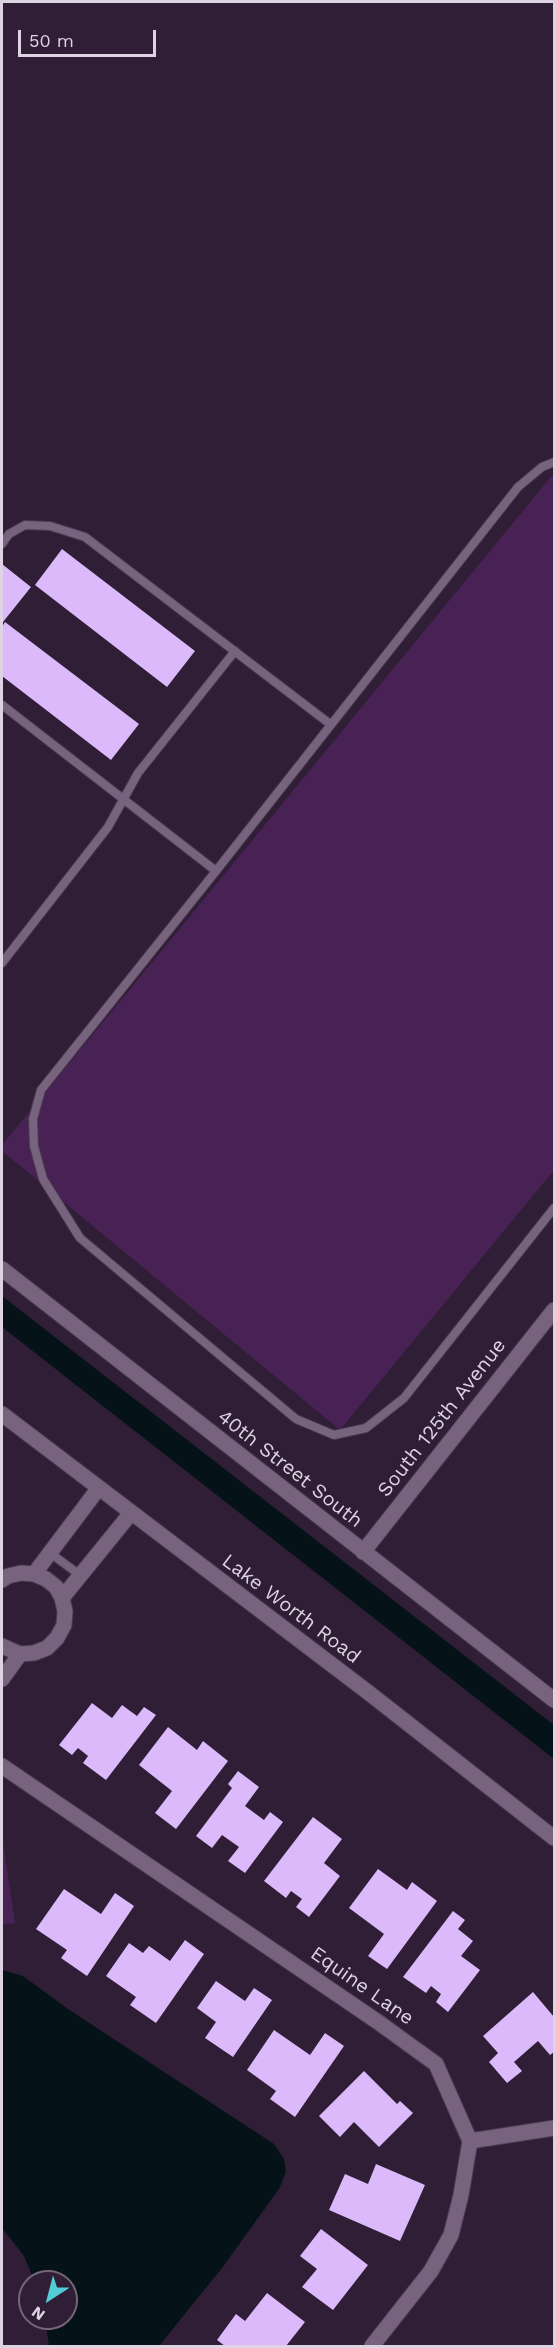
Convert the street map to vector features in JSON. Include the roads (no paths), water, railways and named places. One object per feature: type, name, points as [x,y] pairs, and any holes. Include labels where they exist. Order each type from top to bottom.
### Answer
[{"type":"street","name":"40th Street South","points":[[2,1269],[555,1700]]},
{"type":"street","name":"South 125th Avenue","points":[[363,1552],[555,1310]]},
{"type":"street","name":"Lake Worth Road","points":[[2,1414],[369,1693],[555,1838]]},
{"type":"street","points":[[34,1574],[98,1489]]},
{"type":"street","points":[[62,1598],[131,1513]]},
{"type":"street","points":[[2,1580],[21,1573],[34,1574],[46,1579],[56,1587],[65,1611],[64,1625],[57,1638],[47,1648],[34,1653],[20,1654],[2,1646]]},
{"type":"street","points":[[2,1679],[20,1654]]},
{"type":"street","name":"Equine Lane","points":[[2,1766],[368,2015],[436,2064],[470,2141]]},
{"type":"street","points":[[372,2346],[431,2271],[451,2235],[461,2195],[470,2141],[555,2128]]},
{"type":"lane","points":[[555,462],[542,466],[518,487],[41,1089],[33,1119],[34,1146],[43,1179],[80,1238],[296,1419],[334,1435],[366,1428],[404,1398],[555,1208]]},
{"type":"lane","points":[[2,544],[9,534],[25,525],[50,526],[85,537],[330,724]]},
{"type":"lane","points":[[2,963],[108,827],[138,773],[235,651]]},
{"type":"lane","points":[[2,705],[216,871]]},
{"type":"lane","points":[[50,1552],[80,1575]]}]
